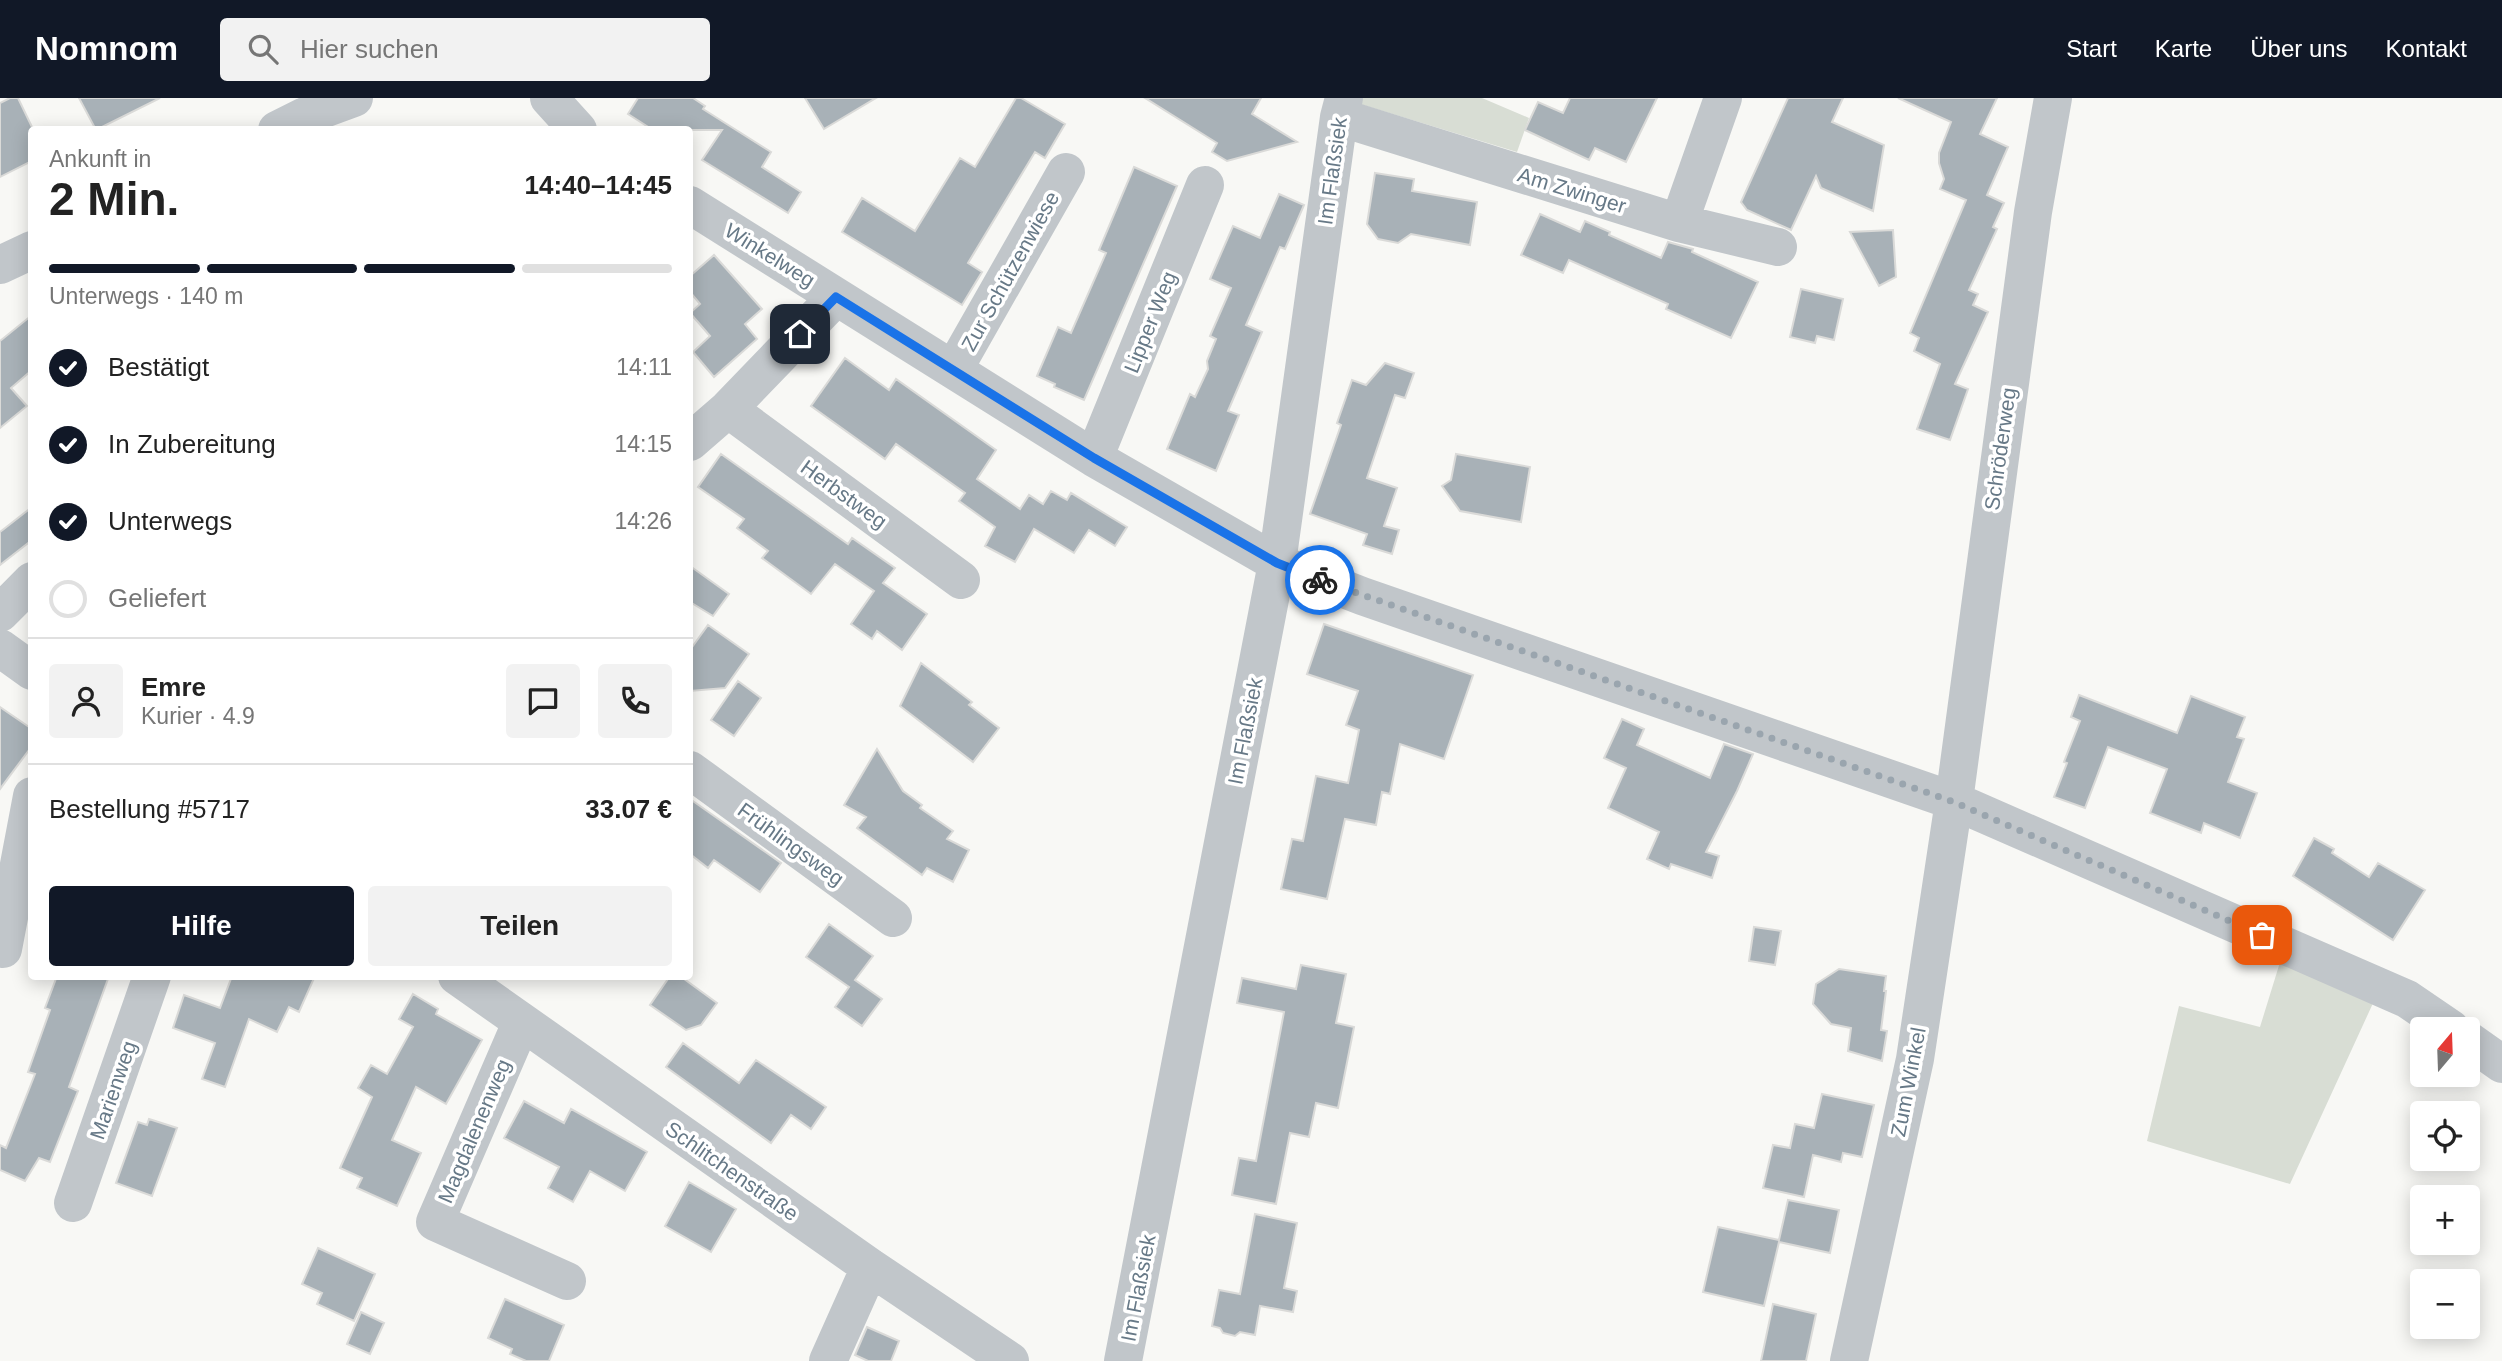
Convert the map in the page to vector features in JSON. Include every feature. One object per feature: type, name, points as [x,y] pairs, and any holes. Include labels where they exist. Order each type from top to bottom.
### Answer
[{"type":"street","points":[[285,126],[354,98]]},
{"type":"street","points":[[549,98],[574,126]]},
{"type":"street","points":[[1679,223],[1723,98]]},
{"type":"street","name":"Schröderweg","points":[[1954,802],[2033,212],[2053,98]]},
{"type":"street","name":"Am Zwinger","points":[[1341,108],[1679,223],[1778,247]]},
{"type":"street","name":"Im Flaßsiek","points":[[1123,1361],[1277,563],[1341,108]]},
{"type":"street","name":"Zur Schützenwiese","points":[[954,369],[1066,172]]},
{"type":"street","name":"Lipper Weg","points":[[1094,458],[1205,185]]},
{"type":"street","name":"Winkelweg","points":[[693,207],[1094,458],[1277,563],[1362,596],[1954,802],[2407,999],[2433,1017]]},
{"type":"street","points":[[0,265],[28,252]]},
{"type":"street","points":[[693,439],[728,409],[836,297]]},
{"type":"street","name":"Herbstweg","points":[[728,409],[961,580]]},
{"type":"street","points":[[0,613],[28,585]]},
{"type":"street","points":[[0,648],[28,668]]},
{"type":"street","name":"Frühlingsweg","points":[[693,772],[893,918]]},
{"type":"street","name":"Zum Winkel","points":[[1849,1361],[1915,1059],[1954,802]]},
{"type":"street","points":[[3,949],[28,817]]},
{"type":"street","name":"Marienweg","points":[[73,1203],[151,980]]},
{"type":"street","name":"Schlitchenstraße","points":[[462,980],[870,1267],[1010,1361]]},
{"type":"street","name":"Magdalenenweg","points":[[521,1023],[435,1222],[567,1280]]},
{"type":"street","points":[[2480,1048],[2502,1064]]},
{"type":"street","points":[[828,1361],[870,1267]]},
{"type":"shaded area","points":[[1351,98],[1482,98],[1529,118],[1517,152],[1350,101]]},
{"type":"shaded area","points":[[2281,959],[2374,1001],[2290,1184],[2147,1141],[2179,1006],[2260,1027]]},
{"type":"building","points":[[10,98],[18,98],[32,126],[28,126],[28,163],[0,177],[0,103]]},
{"type":"building","points":[[79,98],[160,98],[104,126],[94,126]]},
{"type":"building","points":[[638,98],[693,98],[705,106],[703,109],[771,152],[762,167],[801,192],[788,213],[702,160],[722,130],[693,130],[693,126],[647,126],[628,114]]},
{"type":"building","points":[[805,98],[876,98],[824,129]]},
{"type":"building","points":[[1016,98],[1021,98],[1065,124],[1045,158],[1035,152],[968,263],[982,272],[962,305],[842,232],[862,198],[915,231],[960,158],[975,167]]},
{"type":"building","points":[[1145,98],[1261,98],[1252,114],[1297,142],[1227,161],[1212,152],[1217,143]]},
{"type":"building","points":[[1570,98],[1657,98],[1626,162],[1595,148],[1589,160],[1525,130],[1538,102],[1563,113]]},
{"type":"building","points":[[1788,98],[1843,98],[1832,122],[1884,145],[1873,211],[1821,188],[1816,176],[1791,230],[1747,210],[1741,202]]},
{"type":"building","points":[[1898,98],[1997,98],[1980,134],[2008,147],[1987,195],[2004,203],[1993,227],[1997,229],[1969,290],[1978,294],[1973,305],[1988,312],[1955,384],[1968,389],[1950,440],[1917,429],[1940,364],[1914,351],[1919,338],[1910,333],[1966,200],[1940,189],[1944,179],[1939,153],[1951,122]]},
{"type":"building","points":[[1134,167],[1177,186],[1084,400],[1037,376],[1058,327],[1071,333],[1106,253],[1099,250]]},
{"type":"building","points":[[1375,173],[1414,179],[1412,191],[1477,202],[1470,245],[1411,234],[1398,243],[1378,239],[1367,224]]},
{"type":"building","points":[[1279,194],[1304,205],[1285,249],[1280,247],[1246,325],[1262,332],[1228,411],[1239,415],[1216,471],[1167,449],[1190,394],[1195,397],[1208,369],[1207,361],[1216,339],[1210,336],[1231,288],[1210,279],[1233,226],[1260,238]]},
{"type":"building","points":[[1540,214],[1580,232],[1585,221],[1661,258],[1668,242],[1693,249],[1692,252],[1758,282],[1731,338],[1666,309],[1668,304],[1569,260],[1563,273],[1521,255]]},
{"type":"building","points":[[1893,230],[1896,277],[1879,286],[1850,232]]},
{"type":"building","points":[[714,255],[762,309],[745,324],[757,339],[714,377],[693,352],[710,336],[693,316],[693,310],[700,304],[693,296],[693,273]]},
{"type":"building","points":[[1801,289],[1843,299],[1834,340],[1817,336],[1815,343],[1790,337]]},
{"type":"building","points":[[28,318],[28,373],[11,388],[27,406],[0,428],[0,341]]},
{"type":"building","points":[[845,358],[889,390],[896,379],[996,450],[977,479],[1020,509],[1029,495],[1043,504],[1051,491],[1067,500],[1071,493],[1127,527],[1115,546],[1089,530],[1074,553],[1034,529],[1015,562],[985,546],[995,527],[959,501],[965,493],[896,444],[885,459],[811,406]]},
{"type":"building","points":[[1385,363],[1414,373],[1405,398],[1395,395],[1367,478],[1397,488],[1384,526],[1399,530],[1392,554],[1363,545],[1367,534],[1310,514],[1341,425],[1337,423],[1352,380],[1366,385]]},
{"type":"building","points":[[721,454],[848,544],[852,538],[895,568],[883,583],[927,614],[902,650],[877,631],[872,639],[851,624],[874,591],[835,564],[811,594],[762,558],[768,551],[737,528],[744,519],[698,487]]},
{"type":"building","points":[[1456,454],[1530,467],[1521,522],[1460,511],[1442,486],[1451,480]]},
{"type":"building","points":[[28,510],[28,543],[0,565],[0,532]]},
{"type":"building","points":[[693,568],[729,594],[713,616],[693,604]]},
{"type":"building","points":[[1324,624],[1473,675],[1444,759],[1400,744],[1390,794],[1382,792],[1376,825],[1345,819],[1327,899],[1281,889],[1292,839],[1303,841],[1316,776],[1348,783],[1359,730],[1346,725],[1358,691],[1307,674]]},
{"type":"building","points":[[708,625],[749,654],[725,688],[693,691],[693,646]]},
{"type":"building","points":[[921,663],[972,702],[969,705],[999,728],[973,762],[900,706]]},
{"type":"building","points":[[738,681],[761,698],[734,736],[711,720]]},
{"type":"building","points":[[2079,695],[2177,733],[2191,696],[2245,717],[2237,737],[2244,739],[2228,782],[2257,793],[2240,838],[2204,823],[2201,833],[2150,813],[2167,769],[2108,747],[2085,808],[2054,797],[2080,721],[2071,717]]},
{"type":"building","points":[[0,707],[28,726],[28,751],[0,789]]},
{"type":"building","points":[[1622,719],[1644,729],[1637,745],[1710,778],[1724,744],[1753,754],[1706,852],[1719,856],[1712,878],[1671,864],[1669,869],[1647,859],[1659,832],[1608,808],[1626,768],[1604,758]]},
{"type":"building","points":[[877,749],[903,791],[922,805],[920,808],[953,831],[947,839],[969,850],[953,882],[927,868],[922,875],[857,828],[866,817],[844,805]]},
{"type":"building","points":[[693,801],[781,863],[760,892],[714,860],[708,868],[693,856]]},
{"type":"building","points":[[2314,838],[2334,849],[2332,853],[2369,877],[2378,863],[2425,890],[2393,940],[2293,876]]},
{"type":"building","points":[[829,924],[873,956],[855,980],[882,999],[862,1026],[835,1007],[849,987],[806,957]]},
{"type":"building","points":[[1754,927],[1781,931],[1775,965],[1749,961]]},
{"type":"building","points":[[1301,965],[1346,974],[1336,1023],[1354,1027],[1338,1108],[1316,1103],[1309,1137],[1290,1133],[1276,1204],[1232,1195],[1239,1158],[1256,1161],[1284,1012],[1237,1003],[1242,978],[1296,989]]},
{"type":"building","points":[[1839,969],[1886,976],[1881,1030],[1887,1031],[1882,1061],[1848,1051],[1851,1028],[1831,1024],[1813,1004],[1816,984]]},
{"type":"building","points":[[56,980],[108,980],[69,1087],[78,1091],[50,1162],[39,1158],[25,1181],[0,1170],[0,1145],[6,1148],[35,1074],[28,1072],[50,1010],[45,1008]]},
{"type":"building","points":[[230,980],[313,980],[299,1012],[289,1007],[277,1032],[249,1019],[225,1087],[202,1079],[215,1043],[173,1028],[184,995],[220,1008]]},
{"type":"building","points":[[667,980],[685,980],[717,1003],[701,1025],[686,1030],[650,1005]]},
{"type":"building","points":[[413,994],[438,1009],[436,1014],[482,1040],[446,1104],[416,1087],[392,1140],[421,1153],[397,1206],[357,1188],[362,1178],[340,1168],[372,1097],[358,1088],[371,1065],[387,1074],[413,1027],[399,1019]]},
{"type":"building","points":[[683,1043],[739,1083],[756,1060],[826,1107],[811,1129],[791,1115],[771,1143],[666,1067]]},
{"type":"building","points":[[1822,1094],[1874,1105],[1862,1157],[1843,1153],[1841,1162],[1813,1155],[1804,1197],[1763,1188],[1773,1145],[1790,1148],[1795,1124],[1814,1128]]},
{"type":"building","points":[[524,1101],[564,1123],[571,1109],[647,1152],[625,1191],[590,1171],[573,1202],[548,1188],[559,1167],[504,1138]]},
{"type":"building","points":[[149,1119],[177,1128],[152,1196],[116,1183],[138,1122],[147,1125]]},
{"type":"building","points":[[689,1182],[736,1209],[711,1252],[665,1226]]},
{"type":"building","points":[[1788,1200],[1839,1210],[1830,1253],[1779,1242],[1764,1306],[1703,1292],[1718,1227],[1779,1240]]},
{"type":"building","points":[[1255,1214],[1297,1223],[1284,1288],[1297,1291],[1293,1312],[1260,1306],[1255,1335],[1240,1332],[1235,1336],[1212,1326],[1219,1290],[1240,1294]]},
{"type":"building","points":[[318,1248],[375,1274],[354,1321],[317,1304],[322,1293],[302,1284]]},
{"type":"building","points":[[505,1299],[564,1325],[549,1361],[526,1361],[510,1354],[512,1349],[488,1338]]},
{"type":"building","points":[[1773,1304],[1816,1314],[1806,1361],[1761,1361]]},
{"type":"building","points":[[361,1312],[384,1323],[370,1354],[347,1344]]},
{"type":"building","points":[[867,1327],[899,1341],[891,1361],[868,1361],[855,1355]]},
{"type":"way so far","points":[[1320,580],[1954,802],[2262,935]]},
{"type":"route","points":[[800,334],[836,297],[1094,458],[1277,563],[1320,580]]}]
